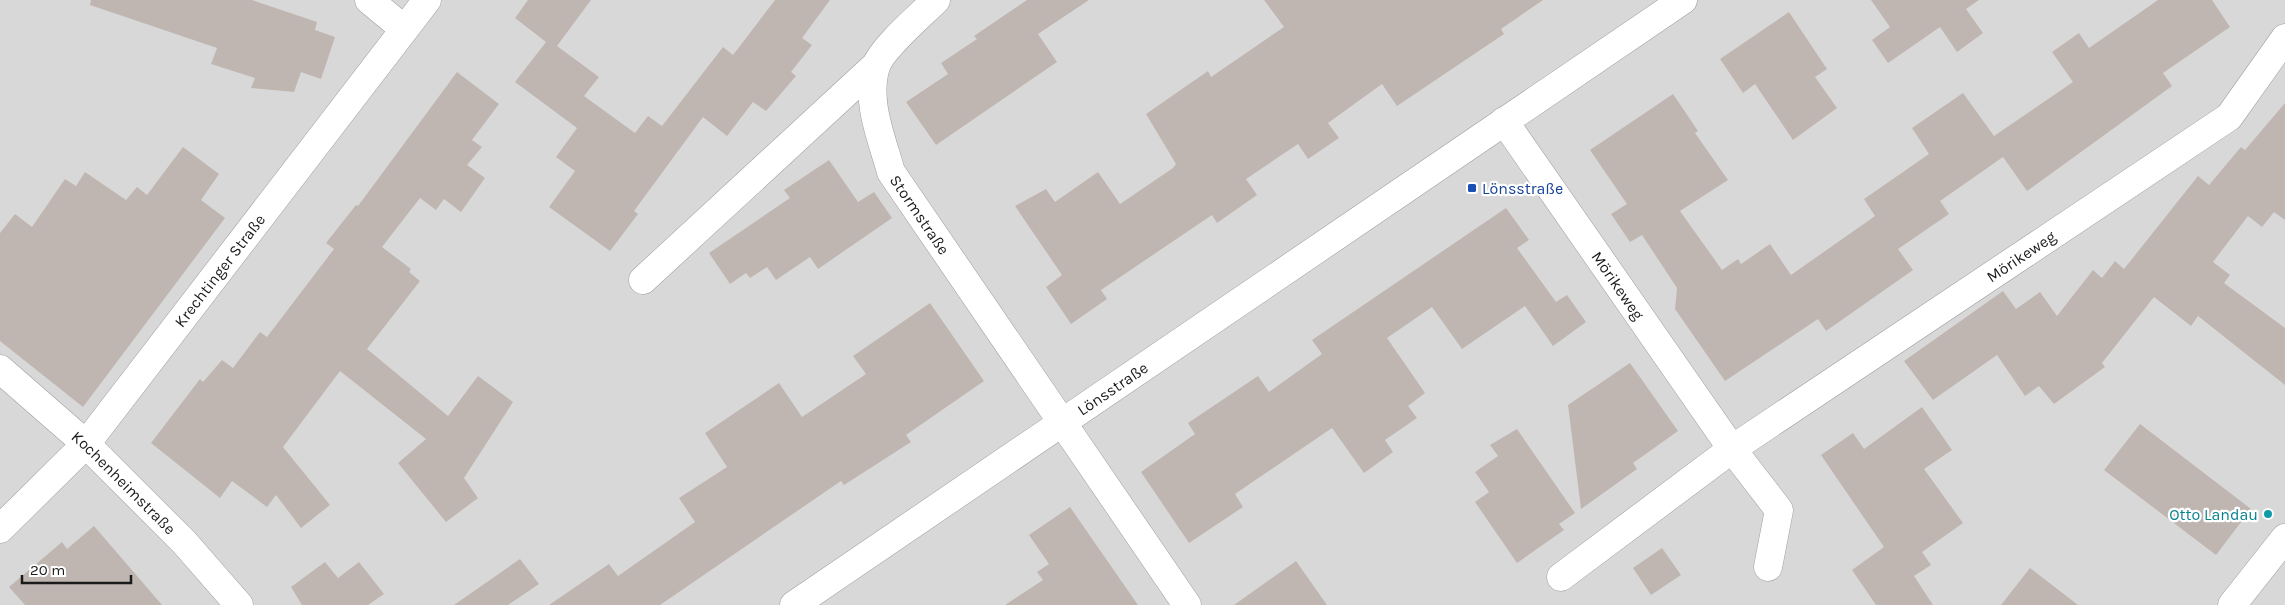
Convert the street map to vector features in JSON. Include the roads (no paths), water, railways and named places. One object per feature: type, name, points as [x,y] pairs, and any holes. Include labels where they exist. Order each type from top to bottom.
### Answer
[{"type":"street","points":[[369,0],[404,28]]},
{"type":"street","name":"Krechtinger Straße","points":[[0,529],[86,444],[427,0]]},
{"type":"street","name":"Stormstraße","points":[[936,0],[890,46],[876,65],[871,99],[891,172],[1061,422]]},
{"type":"street","name":"Lönsstraße","points":[[794,605],[1683,0]]},
{"type":"street","name":"Mörikeweg","points":[[1561,577],[1732,449],[2229,117],[2285,38]]},
{"type":"street","points":[[643,280],[876,65]]},
{"type":"street","name":"Mörikeweg","points":[[1504,121],[1732,449],[1780,510],[1768,567]]},
{"type":"street","name":"Kochenheimstraße","points":[[0,369],[86,444],[184,542],[239,605]]},
{"type":"street","name":"Lönsstraße","points":[[1061,422],[1187,605]]},
{"type":"street","points":[[2232,605],[2285,538]]},
{"type":"place","name":"Lönsstraße","points":[[1472,188]]},
{"type":"place","name":"Otto Landau","points":[[2268,514]]}]
